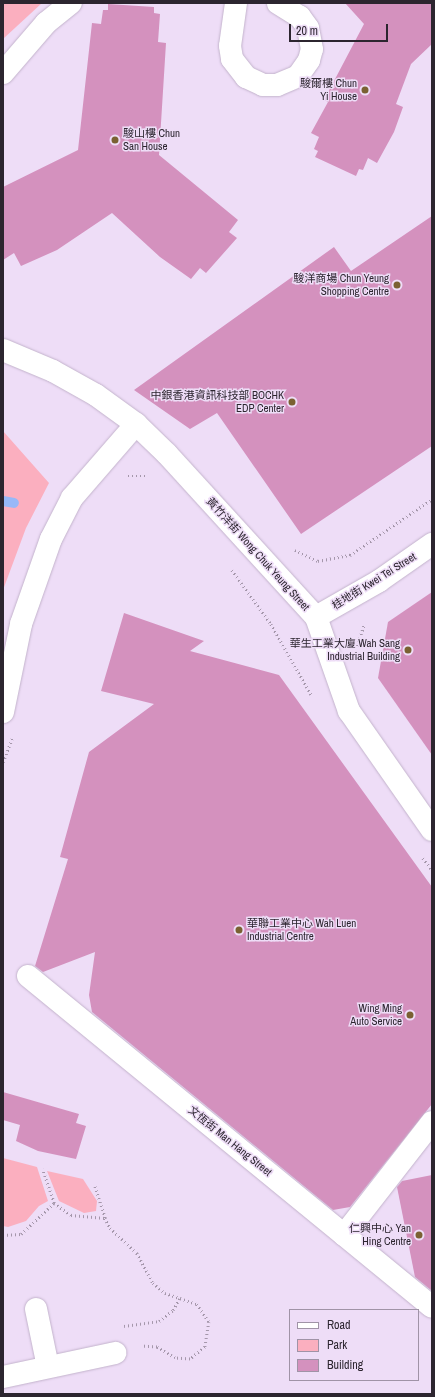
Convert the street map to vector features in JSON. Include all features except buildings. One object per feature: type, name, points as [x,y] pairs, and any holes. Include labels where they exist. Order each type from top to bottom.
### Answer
[{"type":"street","points":[[3,73],[46,23],[71,3]]},
{"type":"street","points":[[236,3],[230,46],[232,59],[246,77],[263,85],[276,85],[298,76],[309,60],[312,49],[308,28],[300,17],[278,3]]},
{"type":"street","name":"黃竹洋街 Wong Chuk Yeung Street","points":[[3,350],[78,384],[136,424],[167,454],[316,617],[349,710],[432,830]]},
{"type":"street","points":[[3,712],[21,624],[34,581],[51,539],[72,498],[136,424]]},
{"type":"street","name":"桂地街 Kwei Tei Street","points":[[316,617],[379,581],[432,544]]},
{"type":"street","name":"文恆街 Man Hang Street","points":[[28,976],[432,1306]]},
{"type":"street","points":[[344,1235],[432,1122]]},
{"type":"street","points":[[36,1309],[48,1367]]},
{"type":"street","points":[[3,1377],[125,1350]]},
{"type":"path","points":[[123,476],[148,476],[155,479]]},
{"type":"path","points":[[292,548],[318,560],[350,555],[432,498]]},
{"type":"path","points":[[229,566],[271,624],[314,700]]},
{"type":"path","points":[[358,652],[357,646],[365,619]]},
{"type":"path","points":[[3,762],[14,735]]},
{"type":"path","points":[[419,852],[432,870]]},
{"type":"path","points":[[42,1169],[54,1203],[71,1215],[105,1218]]},
{"type":"path","points":[[94,1185],[110,1228],[137,1253],[153,1283],[179,1299],[197,1304],[209,1322],[208,1341],[200,1352],[190,1359],[181,1360],[157,1347],[125,1350]]},
{"type":"path","points":[[3,1235],[21,1234],[54,1203]]},
{"type":"path","points":[[119,1328],[129,1324],[159,1321],[173,1310],[179,1299]]},
{"type":"green space","points":[[3,3],[42,3],[3,39]]},
{"type":"green space","points":[[3,431],[49,483],[26,528],[3,590]]},
{"type":"green space","points":[[3,1158],[37,1167],[48,1201],[39,1206],[26,1221],[8,1227],[3,1226]]},
{"type":"green space","points":[[47,1171],[83,1179],[97,1201],[96,1211],[84,1213],[59,1201]]},
{"type":"waterway","points":[[3,501],[14,503]]},
{"type":"place","name":"駿爾樓 Chun Yi House","points":[[365,90]]},
{"type":"place","name":"駿山樓 Chun San House","points":[[115,140]]},
{"type":"place","name":"駿洋商場 Chun Yeung Shopping Centre","points":[[397,285]]},
{"type":"place","name":"中銀香港資訊科技部 BOCHK EDP Center","points":[[292,402]]},
{"type":"place","name":"華生工業大廈 Wah Sang Industrial Building","points":[[408,650]]},
{"type":"place","name":"華聯工業中心 Wah Luen Industrial Centre","points":[[239,930]]},
{"type":"place","name":"Wing Ming Auto Service","points":[[410,1015]]},
{"type":"place","name":"仁興中心 Yan Hing Centre","points":[[419,1235]]}]
